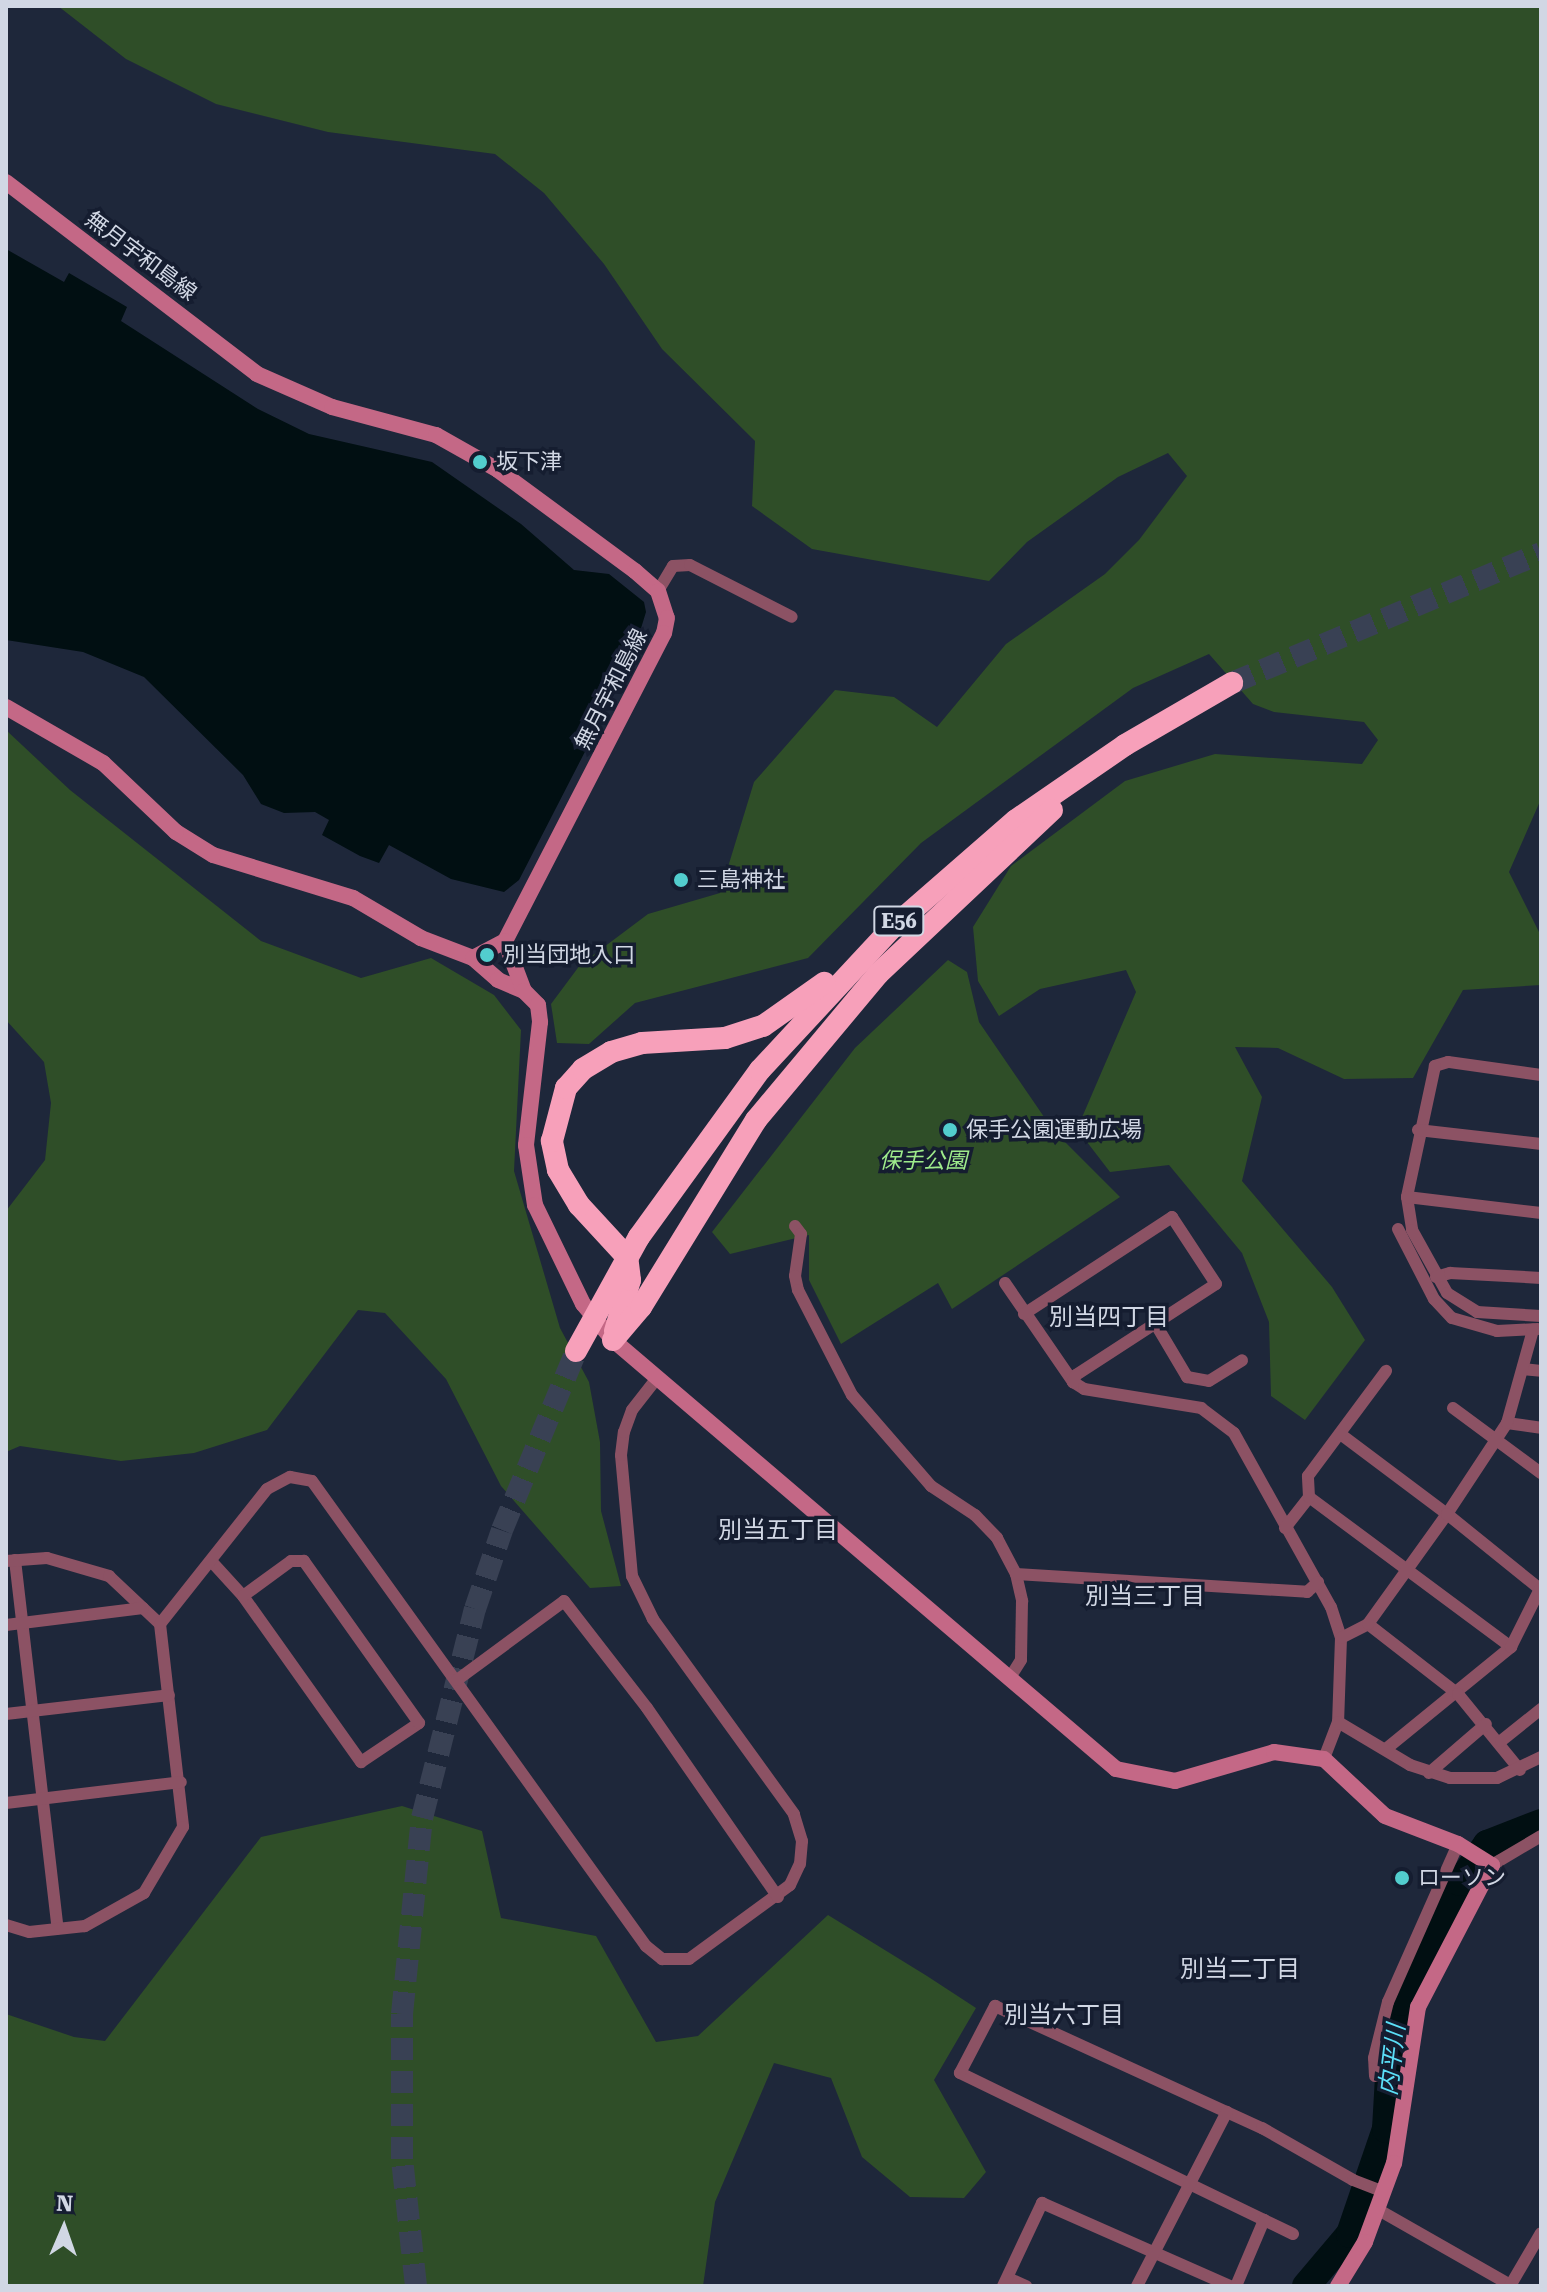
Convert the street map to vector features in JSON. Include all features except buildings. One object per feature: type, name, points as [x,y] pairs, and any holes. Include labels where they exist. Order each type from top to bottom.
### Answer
[{"type":"highway","name":"E56","points":[[576,1351],[639,1237],[760,1070],[892,928],[1016,820],[1125,745],[1232,683]]},
{"type":"highway","points":[[613,1340],[641,1307],[756,1120],[878,974],[986,868],[1125,745]]},
{"type":"highway","points":[[613,1340],[630,1280],[627,1257],[579,1205],[558,1170],[552,1141],[566,1088],[583,1069],[611,1052],[642,1043],[725,1038],[763,1026],[892,928]]},
{"type":"street","name":"無月宇和島線","points":[[6,182],[257,374],[332,407],[406,425],[459,446],[591,536],[658,591],[666,604],[664,633],[505,941]]},
{"type":"street","points":[[658,591],[673,566],[690,565],[792,617]]},
{"type":"street","points":[[6,707],[103,763],[176,832],[213,855],[353,898],[421,938],[473,958],[498,980],[524,991],[538,1005],[540,1022],[526,1145],[535,1205],[583,1304],[613,1340],[1098,1757],[1144,1777],[1200,1778],[1274,1752],[1324,1759],[1385,1816],[1462,1846],[1488,1863]]},
{"type":"street","points":[[473,958],[505,941],[524,991]]},
{"type":"street","points":[[1541,1075],[1448,1062],[1435,1066],[1418,1130],[1407,1197],[1412,1230],[1447,1293],[1477,1312],[1541,1316]]},
{"type":"street","points":[[1418,1130],[1541,1144]]},
{"type":"street","points":[[1407,1197],[1541,1213]]},
{"type":"street","points":[[1024,1314],[1172,1217],[1216,1284],[1076,1375],[1073,1382]]},
{"type":"street","points":[[795,1226],[801,1234],[798,1290],[852,1395],[931,1486],[975,1515],[997,1538],[1016,1574],[1022,1601],[1021,1660],[1009,1679]]},
{"type":"street","points":[[1341,1638],[1368,1624],[1499,1439],[1537,1329],[1497,1331],[1452,1318],[1434,1299],[1398,1229]]},
{"type":"street","points":[[1436,1277],[1450,1273],[1541,1278]]},
{"type":"street","points":[[1005,1283],[1073,1382],[1084,1389],[1201,1408],[1220,1417],[1318,1582],[1341,1638],[1338,1722],[1324,1759]]},
{"type":"street","points":[[1155,1323],[1187,1377],[1209,1381],[1242,1360]]},
{"type":"street","points":[[1523,1369],[1541,1371]]},
{"type":"street","points":[[1285,1528],[1309,1497],[1308,1476],[1343,1436],[1386,1371]]},
{"type":"street","points":[[160,1624],[276,1481],[290,1477],[312,1481],[646,1946],[662,1959],[689,1959],[778,1897],[800,1864],[802,1841],[794,1814],[653,1619],[632,1576],[622,1443],[632,1410],[657,1378]]},
{"type":"street","points":[[1453,1408],[1541,1473]]},
{"type":"street","points":[[1507,1423],[1541,1428]]},
{"type":"street","points":[[1343,1436],[1541,1589],[1511,1647],[1458,1694],[1386,1749]]},
{"type":"street","points":[[1309,1497],[1511,1647]]},
{"type":"street","points":[[6,1925],[29,1932],[58,1929],[85,1926],[144,1893],[183,1827],[181,1782],[160,1624],[109,1576],[47,1558],[11,1560],[58,1929]]},
{"type":"street","points":[[212,1562],[243,1596],[361,1762],[419,1723],[304,1561],[291,1561],[243,1596]]},
{"type":"street","points":[[1016,1574],[1307,1592],[1318,1582]]},
{"type":"street","points":[[457,1680],[564,1601],[647,1708],[778,1897]]},
{"type":"street","points":[[6,1625],[143,1608]]},
{"type":"street","points":[[1368,1624],[1458,1694],[1501,1741],[1520,1770]]},
{"type":"street","points":[[6,1714],[169,1695]]},
{"type":"street","points":[[1501,1741],[1541,1709]]},
{"type":"street","points":[[1338,1722],[1429,1773],[1472,1780],[1520,1770],[1541,1757]]},
{"type":"street","points":[[1429,1773],[1486,1724]]},
{"type":"street","points":[[6,1803],[181,1782]]},
{"type":"street","points":[[1338,2286],[1377,2209],[1379,2190],[1401,2131],[1418,2007],[1488,1863],[1541,1836]]},
{"type":"street","points":[[1375,2076],[1374,2058],[1388,2002],[1462,1846]]},
{"type":"street","points":[[1293,2234],[960,2073],[995,2006],[1227,2112],[1353,2180],[1379,2190]]},
{"type":"street","points":[[1137,2286],[1150,2252],[1227,2112]]},
{"type":"street","points":[[1026,2286],[1006,2282],[1042,2203],[1233,2286],[1264,2220]]},
{"type":"street","points":[[1377,2209],[1511,2286],[1541,2233]]},
{"type":"green space","points":[[58,6],[1541,6],[1541,799],[1509,872],[1541,936],[1541,985],[1463,990],[1413,1078],[1344,1079],[1278,1048],[1235,1047],[1262,1097],[1242,1181],[1332,1287],[1365,1340],[1305,1420],[1271,1396],[1269,1322],[1242,1253],[1169,1165],[1110,1172],[1077,1129],[1136,992],[1126,970],[1040,989],[999,1016],[978,981],[973,927],[1011,866],[1125,781],[1215,754],[1362,764],[1378,740],[1364,722],[1274,712],[1253,704],[1209,654],[1133,688],[921,843],[808,958],[635,1003],[589,1044],[557,1043],[551,1004],[580,965],[648,914],[720,893],[754,782],[835,690],[894,697],[937,727],[1006,644],[1105,574],[1139,540],[1187,476],[1168,453],[1118,477],[1027,542],[989,581],[812,549],[752,506],[755,441],[662,349],[604,264],[544,193],[495,154],[328,132],[216,104],[126,59]]},
{"type":"green space","points":[[6,730],[70,790],[261,941],[361,978],[431,958],[494,995],[521,1030],[514,1171],[560,1328],[589,1382],[600,1442],[601,1511],[621,1586],[590,1588],[501,1486],[446,1379],[385,1313],[358,1310],[267,1430],[194,1453],[121,1461],[20,1446],[6,1452],[6,1211],[45,1160],[51,1103],[44,1062],[6,1020]]},
{"type":"green space","name":"保手公園","points":[[948,960],[967,972],[979,1022],[1053,1130],[1120,1197],[952,1309],[938,1283],[841,1344],[809,1280],[809,1235],[730,1254],[712,1232],[855,1048]]},
{"type":"green space","points":[[402,1806],[482,1831],[501,1918],[596,1936],[656,2042],[698,2036],[828,1915],[927,1976],[976,2008],[934,2080],[986,2172],[964,2198],[910,2197],[862,2157],[831,2078],[774,2063],[715,2202],[703,2286],[6,2286],[6,2014],[74,2037],[105,2041],[261,1837]]},
{"type":"shaded area","points":[[6,249],[64,282],[69,273],[127,307],[121,321],[258,409],[309,434],[432,462],[521,524],[574,570],[609,574],[644,602],[646,612],[634,651],[594,716],[592,738],[519,880],[504,892],[451,879],[389,845],[379,863],[360,856],[322,835],[329,820],[315,812],[284,813],[261,804],[243,775],[144,677],[83,652],[6,640]]},
{"type":"waterway","name":"内平川","points":[[1306,2286],[1350,2234],[1386,2129],[1391,2043],[1401,2002],[1460,1882],[1487,1844],[1541,1823]]},
{"type":"tunnel","points":[[1232,683],[1541,553]]},
{"type":"tunnel","points":[[416,2286],[402,2159],[402,2014],[422,1818],[475,1609],[502,1530],[576,1351]]},
{"type":"place","name":"坂下津","points":[[480,462]]},
{"type":"place","name":"三島神社","points":[[681,880]]},
{"type":"place","name":"別当団地入口","points":[[487,955]]},
{"type":"place","name":"保手公園運動広場","points":[[950,1130]]},
{"type":"place","name":"ローソン","points":[[1402,1878]]},
{"type":"district","name":"別当四丁目","points":[[1109,1318]]},
{"type":"district","name":"別当五丁目","points":[[778,1531]]},
{"type":"district","name":"別当三丁目","points":[[1145,1597]]},
{"type":"district","name":"別当二丁目","points":[[1240,1970]]},
{"type":"district","name":"別当六丁目","points":[[1064,2016]]}]
